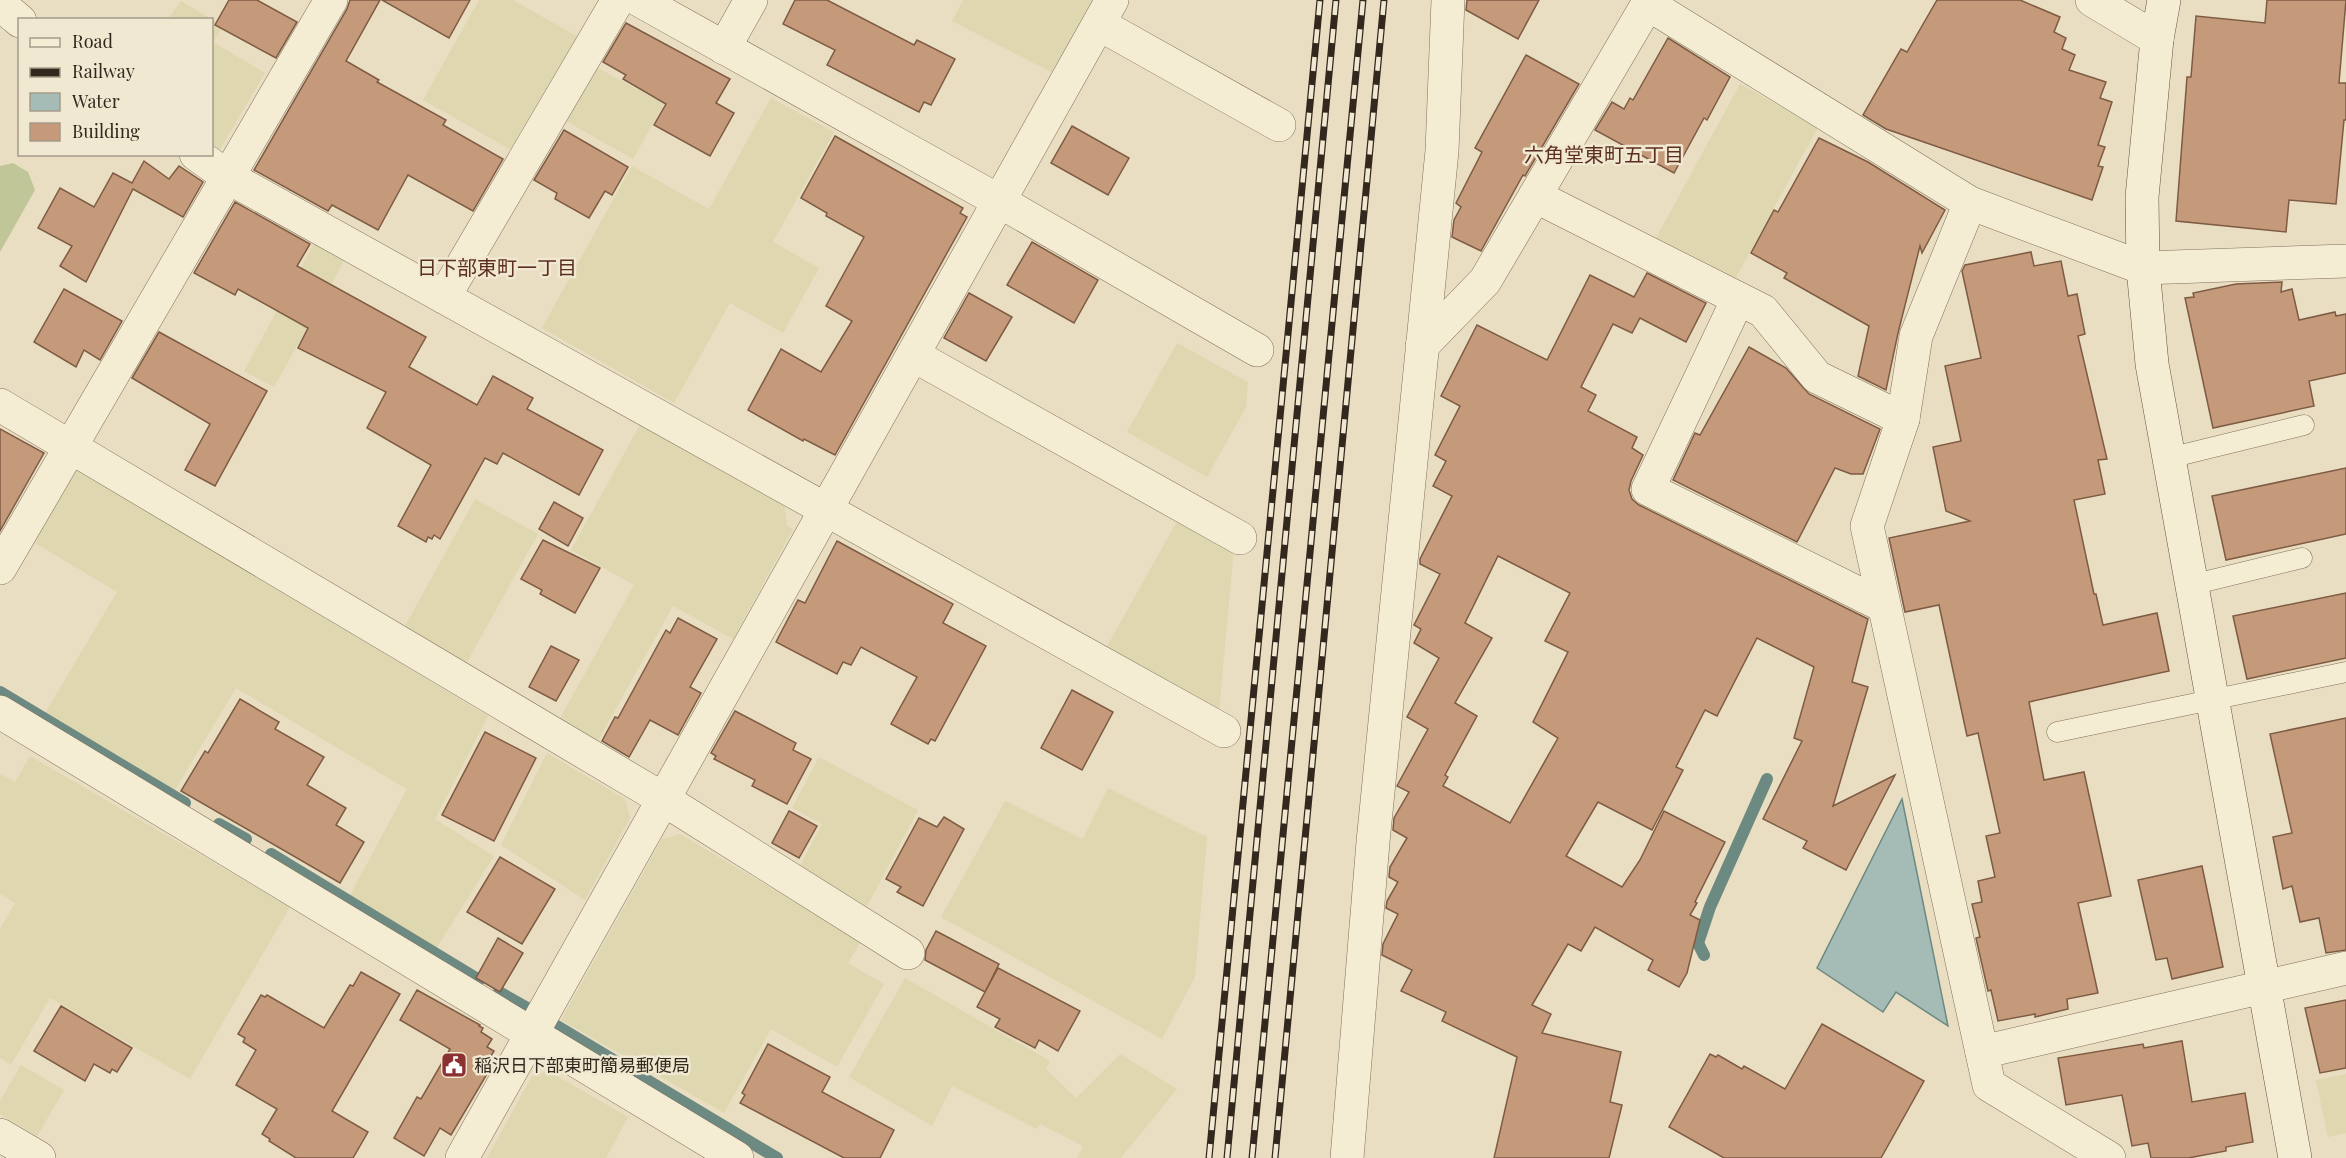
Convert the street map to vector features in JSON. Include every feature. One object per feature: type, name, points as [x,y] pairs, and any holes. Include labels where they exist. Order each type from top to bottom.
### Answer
[{"type":"street","points":[[0,568],[331,0]]},
{"type":"street","points":[[444,297],[618,0]]},
{"type":"street","points":[[639,0],[999,201],[1257,350]]},
{"type":"street","points":[[724,48],[751,0]]},
{"type":"street","points":[[1347,1158],[1374,830],[1442,151],[1448,0]]},
{"type":"street","points":[[2092,0],[2157,39]]},
{"type":"street","points":[[2164,0],[2157,39],[2142,197],[2144,268],[2152,364],[2295,1158]]},
{"type":"street","points":[[1422,346],[1485,281],[1649,2],[1970,203],[2144,268],[2346,261]]},
{"type":"street","points":[[0,4],[18,19]]},
{"type":"street","points":[[462,1158],[1105,12],[1279,125]]},
{"type":"street","points":[[199,156],[228,177],[1224,731]]},
{"type":"street","points":[[1535,196],[1762,311],[1817,377],[1903,419]]},
{"type":"street","points":[[1970,203],[1917,336],[1903,419],[1867,526],[1989,1085],[2109,1158]]},
{"type":"street","points":[[1738,299],[1648,489],[1884,606]]},
{"type":"street","points":[[913,355],[1240,538]]},
{"type":"street","points":[[0,405],[72,445],[663,799],[908,953]]},
{"type":"street","points":[[0,712],[737,1158]]},
{"type":"street","points":[[1982,1052],[2346,968]]},
{"type":"street","points":[[0,1135],[39,1158]]},
{"type":"lane","points":[[2169,458],[2304,425]]},
{"type":"lane","points":[[2192,585],[2302,558]]},
{"type":"lane","points":[[2057,732],[2346,672]]},
{"type":"shaded area","points":[[479,0],[513,0],[587,42],[520,155],[423,100]]},
{"type":"shaded area","points":[[963,0],[1095,0],[1053,73],[952,21]]},
{"type":"shaded area","points":[[181,1],[210,18],[168,18]]},
{"type":"shaded area","points":[[213,20],[223,26],[213,42]]},
{"type":"shaded area","points":[[213,42],[265,73],[217,154],[213,151]]},
{"type":"shaded area","points":[[589,63],[664,104],[633,159],[559,117]]},
{"type":"shaded area","points":[[1740,84],[1818,127],[1734,281],[1656,238]]},
{"type":"shaded area","points":[[771,98],[834,132],[773,242],[819,268],[783,333],[730,303],[674,403],[542,328],[632,166],[709,209]]},
{"type":"shaded area","points":[[315,242],[345,259],[274,387],[244,371]]},
{"type":"shaded area","points":[[1177,343],[1248,382],[1246,407],[1207,477],[1127,432]]},
{"type":"shaded area","points":[[641,423],[784,501],[787,526],[793,529],[733,639],[673,606],[598,741],[559,720],[634,585],[571,550]]},
{"type":"shaded area","points":[[74,466],[488,716],[435,819],[494,856],[436,949],[350,895],[407,789],[236,688],[175,790],[45,713],[117,592],[30,540]]},
{"type":"shaded area","points":[[475,499],[538,534],[467,662],[404,628]]},
{"type":"shaded area","points":[[1179,518],[1234,548],[1219,711],[1106,648]]},
{"type":"shaded area","points":[[547,753],[625,799],[630,818],[585,900],[501,845]]},
{"type":"shaded area","points":[[30,756],[290,907],[190,1079],[50,998],[11,1065],[0,1058],[0,929],[15,903],[0,894],[0,774],[15,782]]},
{"type":"shaded area","points":[[819,757],[918,810],[867,906],[800,866],[822,824],[792,808]]},
{"type":"shaded area","points":[[1108,788],[1207,837],[1195,977],[1162,1039],[941,917],[1005,801],[1083,839]]},
{"type":"shaded area","points":[[680,834],[861,941],[848,963],[884,984],[837,1067],[771,1029],[724,1113],[561,1020],[662,839]]},
{"type":"shaded area","points":[[905,978],[1050,1061],[1046,1069],[1076,1098],[1120,1054],[1177,1089],[1121,1158],[1077,1158],[1083,1146],[1040,1124],[1037,1129],[952,1086],[932,1126],[849,1077]]},
{"type":"shaded area","points":[[21,1065],[64,1090],[37,1136],[0,1114],[0,1101]]},
{"type":"shaded area","points":[[548,1071],[628,1117],[606,1158],[487,1158],[532,1076]]},
{"type":"shaded area","points":[[2346,1074],[2346,1133],[2328,1137],[2316,1080]]},
{"type":"green space","points":[[13,163],[28,172],[35,190],[0,252],[0,166]]},
{"type":"water","points":[[1902,799],[1948,1026],[1896,992],[1883,1012],[1817,968]]},
{"type":"building","points":[[229,0],[257,0],[297,22],[276,58],[215,25]]},
{"type":"building","points":[[350,0],[380,0],[346,61],[379,80],[377,82],[446,120],[443,125],[503,159],[473,211],[408,175],[378,230],[332,205],[328,211],[254,170],[347,9]]},
{"type":"building","points":[[382,0],[470,0],[449,38]]},
{"type":"building","points":[[795,0],[827,0],[914,45],[917,40],[955,59],[931,105],[924,102],[919,112],[827,65],[835,50],[783,24]]},
{"type":"building","points":[[1467,0],[1539,0],[1518,39],[1466,10]]},
{"type":"building","points":[[1937,0],[2020,0],[2060,17],[2054,32],[2066,38],[2062,49],[2075,55],[2069,70],[2106,82],[2100,98],[2112,102],[2098,145],[2105,147],[2098,166],[2103,167],[2092,200],[1886,129],[1863,115],[1901,49],[1907,52]]},
{"type":"building","points":[[2267,0],[2346,0],[2339,83],[2346,83],[2346,120],[2344,120],[2336,204],[2289,200],[2286,232],[2176,221],[2187,77],[2191,77],[2196,16],[2265,23]]},
{"type":"building","points":[[626,23],[730,79],[716,103],[734,113],[710,156],[654,125],[666,104],[623,79],[626,75],[603,62]]},
{"type":"building","points":[[1668,38],[1730,77],[1674,173],[1595,130],[1612,102],[1624,109],[1630,98],[1633,100]]},
{"type":"building","points":[[1526,55],[1579,84],[1525,176],[1523,175],[1481,251],[1452,237],[1454,220],[1461,207],[1456,203],[1482,152],[1475,148]]},
{"type":"building","points":[[1072,126],[1129,158],[1108,195],[1051,163]]},
{"type":"building","points":[[564,130],[628,167],[612,195],[605,191],[589,218],[555,199],[557,193],[534,180]]},
{"type":"building","points":[[835,136],[963,208],[960,213],[967,217],[835,455],[804,439],[803,441],[748,410],[781,349],[821,372],[852,321],[826,306],[864,237],[826,216],[827,213],[801,198]]},
{"type":"building","points":[[1819,138],[1868,162],[1945,210],[1922,253],[1920,246],[1886,390],[1858,376],[1869,326],[1784,278],[1787,273],[1751,253],[1774,210],[1778,212]]},
{"type":"building","points":[[144,161],[169,179],[179,166],[203,182],[183,217],[133,189],[86,282],[60,266],[72,246],[38,228],[60,188],[94,207],[113,173],[132,183]]},
{"type":"building","points":[[235,202],[310,244],[297,266],[426,337],[409,367],[477,405],[493,376],[533,398],[527,409],[603,450],[579,495],[503,453],[497,464],[485,458],[440,539],[434,535],[432,539],[428,537],[426,542],[398,526],[431,465],[367,428],[386,392],[298,348],[308,328],[238,289],[235,295],[194,273]]},
{"type":"building","points":[[1032,242],[1098,280],[1074,323],[1007,285]]},
{"type":"building","points":[[2031,252],[2034,266],[2061,261],[2068,296],[2077,294],[2085,334],[2078,336],[2107,459],[2098,460],[2105,494],[2074,500],[2103,625],[2157,613],[2169,671],[2029,702],[2044,780],[2084,772],[2111,896],[2078,903],[2098,993],[2067,999],[2068,1009],[2035,1017],[2035,1014],[1998,1021],[1991,990],[1988,991],[1976,938],[1980,937],[1972,904],[1982,902],[1978,881],[1995,877],[1986,836],[2000,833],[1978,733],[1967,736],[1939,605],[1905,612],[1889,538],[1970,521],[1946,511],[1933,447],[1961,441],[1945,366],[1981,358],[1962,271],[1965,265]]},
{"type":"building","points":[[1647,273],[1706,303],[1686,342],[1640,318],[1632,333],[1613,324],[1581,387],[1596,395],[1588,411],[1637,437],[1632,448],[1643,455],[1631,481],[1629,490],[1632,499],[1639,505],[1868,619],[1852,682],[1868,687],[1833,806],[1895,775],[1846,870],[1803,848],[1807,841],[1763,819],[1802,741],[1794,738],[1814,667],[1757,638],[1717,716],[1705,710],[1676,767],[1683,770],[1652,830],[1598,802],[1566,856],[1622,887],[1640,860],[1664,811],[1725,842],[1690,915],[1700,920],[1687,973],[1679,987],[1648,970],[1653,960],[1595,927],[1581,951],[1568,944],[1532,1005],[1551,1014],[1542,1033],[1621,1052],[1610,1102],[1622,1105],[1609,1158],[1494,1158],[1517,1057],[1442,1021],[1446,1012],[1401,991],[1412,970],[1382,955],[1383,944],[1398,914],[1386,908],[1387,901],[1398,882],[1389,877],[1390,867],[1407,838],[1393,830],[1394,818],[1409,792],[1397,786],[1428,729],[1407,717],[1439,658],[1414,643],[1421,629],[1414,625],[1440,574],[1420,564],[1420,559],[1452,496],[1433,486],[1446,461],[1435,455],[1460,406],[1441,396],[1477,325],[1547,360],[1590,275],[1634,297]],"holes":[[[1498,556],[1570,593],[1545,641],[1568,652],[1533,722],[1558,738],[1510,823],[1443,786],[1448,777],[1445,775],[1477,716],[1455,703],[1492,638],[1465,623]]]},
{"type":"building","points":[[2282,282],[2281,292],[2292,289],[2299,320],[2335,312],[2336,316],[2346,314],[2346,373],[2309,381],[2314,406],[2213,428],[2185,298],[2194,297],[2193,293],[2236,284]]},
{"type":"building","points":[[64,289],[122,321],[100,360],[84,350],[76,367],[34,342]]},
{"type":"building","points":[[969,293],[1012,317],[986,361],[944,338]]},
{"type":"building","points":[[159,332],[267,391],[215,486],[185,470],[210,424],[132,378]]},
{"type":"building","points":[[1749,347],[1786,368],[1809,394],[1880,429],[1863,474],[1851,474],[1835,468],[1797,542],[1673,480],[1695,433],[1700,435]]},
{"type":"building","points":[[0,429],[44,453],[0,531]]},
{"type":"building","points":[[2346,468],[2346,534],[2226,560],[2212,496]]},
{"type":"building","points":[[554,502],[583,518],[568,546],[539,529]]},
{"type":"building","points":[[543,540],[600,568],[575,613],[540,594],[542,590],[521,579]]},
{"type":"building","points":[[837,541],[953,604],[943,623],[986,646],[935,741],[931,739],[928,744],[891,724],[917,677],[861,647],[851,665],[843,662],[837,674],[776,642],[798,600],[805,603]]},
{"type":"building","points":[[2346,593],[2346,658],[2247,679],[2233,616]]},
{"type":"building","points":[[678,618],[717,639],[690,687],[701,693],[678,735],[650,720],[629,757],[602,741],[615,717],[618,718],[666,630],[670,633]]},
{"type":"building","points":[[551,646],[579,660],[556,701],[529,687]]},
{"type":"building","points":[[1072,690],[1113,712],[1082,770],[1041,748]]},
{"type":"building","points":[[240,699],[279,722],[275,729],[324,757],[307,785],[346,808],[336,825],[364,842],[340,883],[181,791],[205,751],[208,753]]},
{"type":"building","points":[[735,711],[796,743],[793,750],[811,759],[787,804],[752,786],[755,780],[714,759],[716,756],[711,753]]},
{"type":"building","points":[[2346,718],[2346,950],[2326,953],[2319,918],[2300,922],[2292,886],[2283,889],[2273,837],[2292,833],[2270,734]]},
{"type":"building","points":[[485,732],[536,758],[494,841],[442,815]]},
{"type":"building","points":[[789,811],[817,826],[799,858],[772,843]]},
{"type":"building","points":[[944,817],[964,829],[923,906],[897,892],[901,887],[886,879],[919,818],[937,827]]},
{"type":"building","points":[[500,857],[555,889],[522,944],[467,912]]},
{"type":"building","points":[[2202,866],[2223,967],[2172,979],[2167,958],[2156,960],[2138,880]]},
{"type":"building","points":[[936,931],[999,964],[985,992],[925,960],[926,950]]},
{"type":"building","points":[[498,938],[523,953],[500,992],[476,978]]},
{"type":"building","points":[[998,968],[1080,1011],[1058,1051],[1039,1040],[1035,1048],[995,1027],[1000,1019],[977,1007]]},
{"type":"building","points":[[361,972],[400,994],[332,1111],[368,1132],[353,1158],[296,1158],[262,1134],[277,1109],[236,1085],[256,1050],[243,1042],[245,1038],[238,1034],[261,995],[265,997],[267,995],[324,1028],[350,985],[353,986]]},
{"type":"building","points":[[417,990],[480,1025],[483,1028],[481,1032],[492,1039],[487,1047],[494,1051],[482,1071],[487,1074],[451,1135],[440,1128],[424,1156],[394,1138],[417,1097],[421,1099],[450,1049],[400,1020]]},
{"type":"building","points":[[2346,1000],[2346,1068],[2320,1073],[2305,1008]]},
{"type":"building","points":[[61,1006],[132,1048],[117,1072],[112,1069],[110,1073],[94,1064],[85,1081],[34,1051]]},
{"type":"building","points":[[1822,1024],[1924,1081],[1881,1158],[1724,1158],[1669,1127],[1710,1054],[1716,1057],[1718,1055],[1742,1069],[1744,1066],[1785,1089]]},
{"type":"building","points":[[2182,1041],[2192,1102],[2245,1093],[2253,1142],[2226,1147],[2226,1151],[2188,1158],[2151,1158],[2148,1143],[2132,1146],[2122,1095],[2066,1105],[2058,1058],[2143,1044],[2144,1048]]},
{"type":"building","points":[[768,1044],[830,1077],[822,1092],[894,1130],[880,1158],[844,1158],[740,1103],[745,1095],[742,1093]]},
{"type":"waterway","points":[[0,692],[185,803]]},
{"type":"waterway","points":[[1704,955],[1698,943],[1710,907],[1767,779]]},
{"type":"waterway","points":[[219,824],[246,839]]},
{"type":"waterway","points":[[271,854],[479,980]]},
{"type":"waterway","points":[[499,992],[529,1009]]},
{"type":"waterway","points":[[555,1025],[777,1158]]},
{"type":"railway","points":[[1209,1158],[1320,0]]},
{"type":"railway","points":[[1227,1158],[1336,0]]},
{"type":"railway","points":[[1252,1158],[1363,0]]},
{"type":"railway","points":[[1275,1158],[1384,0]]},
{"type":"place","name":"稲沢日下部東町簡易郵便局","points":[[454,1065]]},
{"type":"district","name":"六角堂東町五丁目","points":[[1604,153]]},
{"type":"district","name":"日下部東町一丁目","points":[[497,266]]}]
